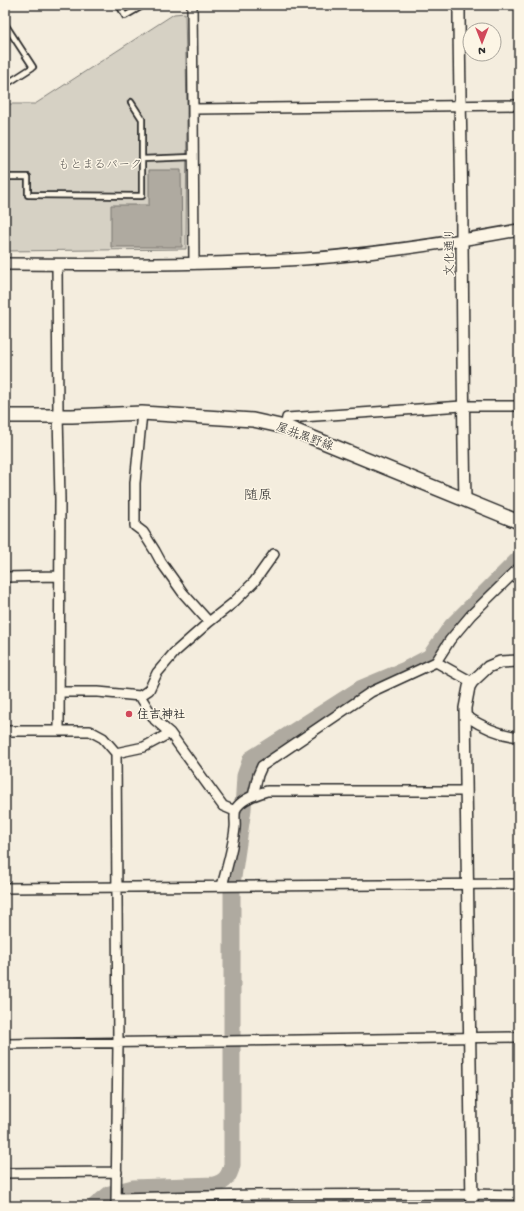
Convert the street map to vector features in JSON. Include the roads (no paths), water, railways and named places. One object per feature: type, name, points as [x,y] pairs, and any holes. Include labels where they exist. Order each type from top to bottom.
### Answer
[{"type":"main road","name":"屋井黒野線","points":[[5,416],[142,413],[253,420],[285,428],[465,499],[519,522]]},
{"type":"street","points":[[192,5],[194,264]]},
{"type":"street","name":"文化通り","points":[[459,5],[459,106],[462,240],[462,406],[465,499]]},
{"type":"street","points":[[193,109],[519,105]]},
{"type":"street","points":[[5,264],[194,264],[304,259],[382,251],[462,240],[519,230]]},
{"type":"street","points":[[56,265],[60,499],[60,730]]},
{"type":"street","points":[[285,428],[288,418],[462,406],[519,406]]},
{"type":"street","points":[[142,413],[135,483],[135,526],[143,532],[160,562],[183,593],[209,622]]},
{"type":"street","points":[[60,692],[98,692],[140,696],[149,690],[157,673],[174,653],[254,582],[274,554]]},
{"type":"street","points":[[253,796],[258,775],[262,766],[371,692],[436,662],[450,640],[471,615],[519,568]]},
{"type":"street","points":[[5,577],[59,576]]},
{"type":"street","points":[[472,1206],[466,708],[469,687],[472,682],[488,667],[500,662],[519,661]]},
{"type":"street","points":[[436,662],[472,682]]},
{"type":"street","points":[[140,696],[155,720],[170,733],[223,806],[235,811]]},
{"type":"street","points":[[466,716],[475,722],[509,736],[519,737]]},
{"type":"street","points":[[5,731],[90,731],[103,738],[116,753],[118,1043],[116,1202],[253,1195],[472,1194],[519,1196]]},
{"type":"street","points":[[116,753],[144,747],[170,733]]},
{"type":"street","points":[[222,886],[235,828],[235,811],[239,806],[253,796],[267,791],[466,791]]},
{"type":"street","points":[[5,888],[117,888],[468,883],[519,884]]},
{"type":"street","points":[[5,1044],[519,1037]]},
{"type":"street","points":[[5,1173],[117,1172]]},
{"type":"lane","points":[[119,5],[125,16],[144,5]]},
{"type":"lane","points":[[5,24],[33,67],[5,85]]},
{"type":"lane","points":[[5,177],[28,177],[28,195],[142,196],[142,119],[132,102]]},
{"type":"lane","points":[[142,159],[193,157]]},
{"type":"waterway","points":[[95,1206],[110,1194],[133,1188],[214,1185],[224,1181],[231,1169],[232,884],[243,809],[245,776],[251,759],[362,688],[405,670],[430,657],[452,626],[519,559]]},
{"type":"place","name":"住吉神社","points":[[129,714]]},
{"type":"district","name":"随原","points":[[258,494]]},
{"type":"park label","name":"もとまるパーク","points":[[100,164]]}]
